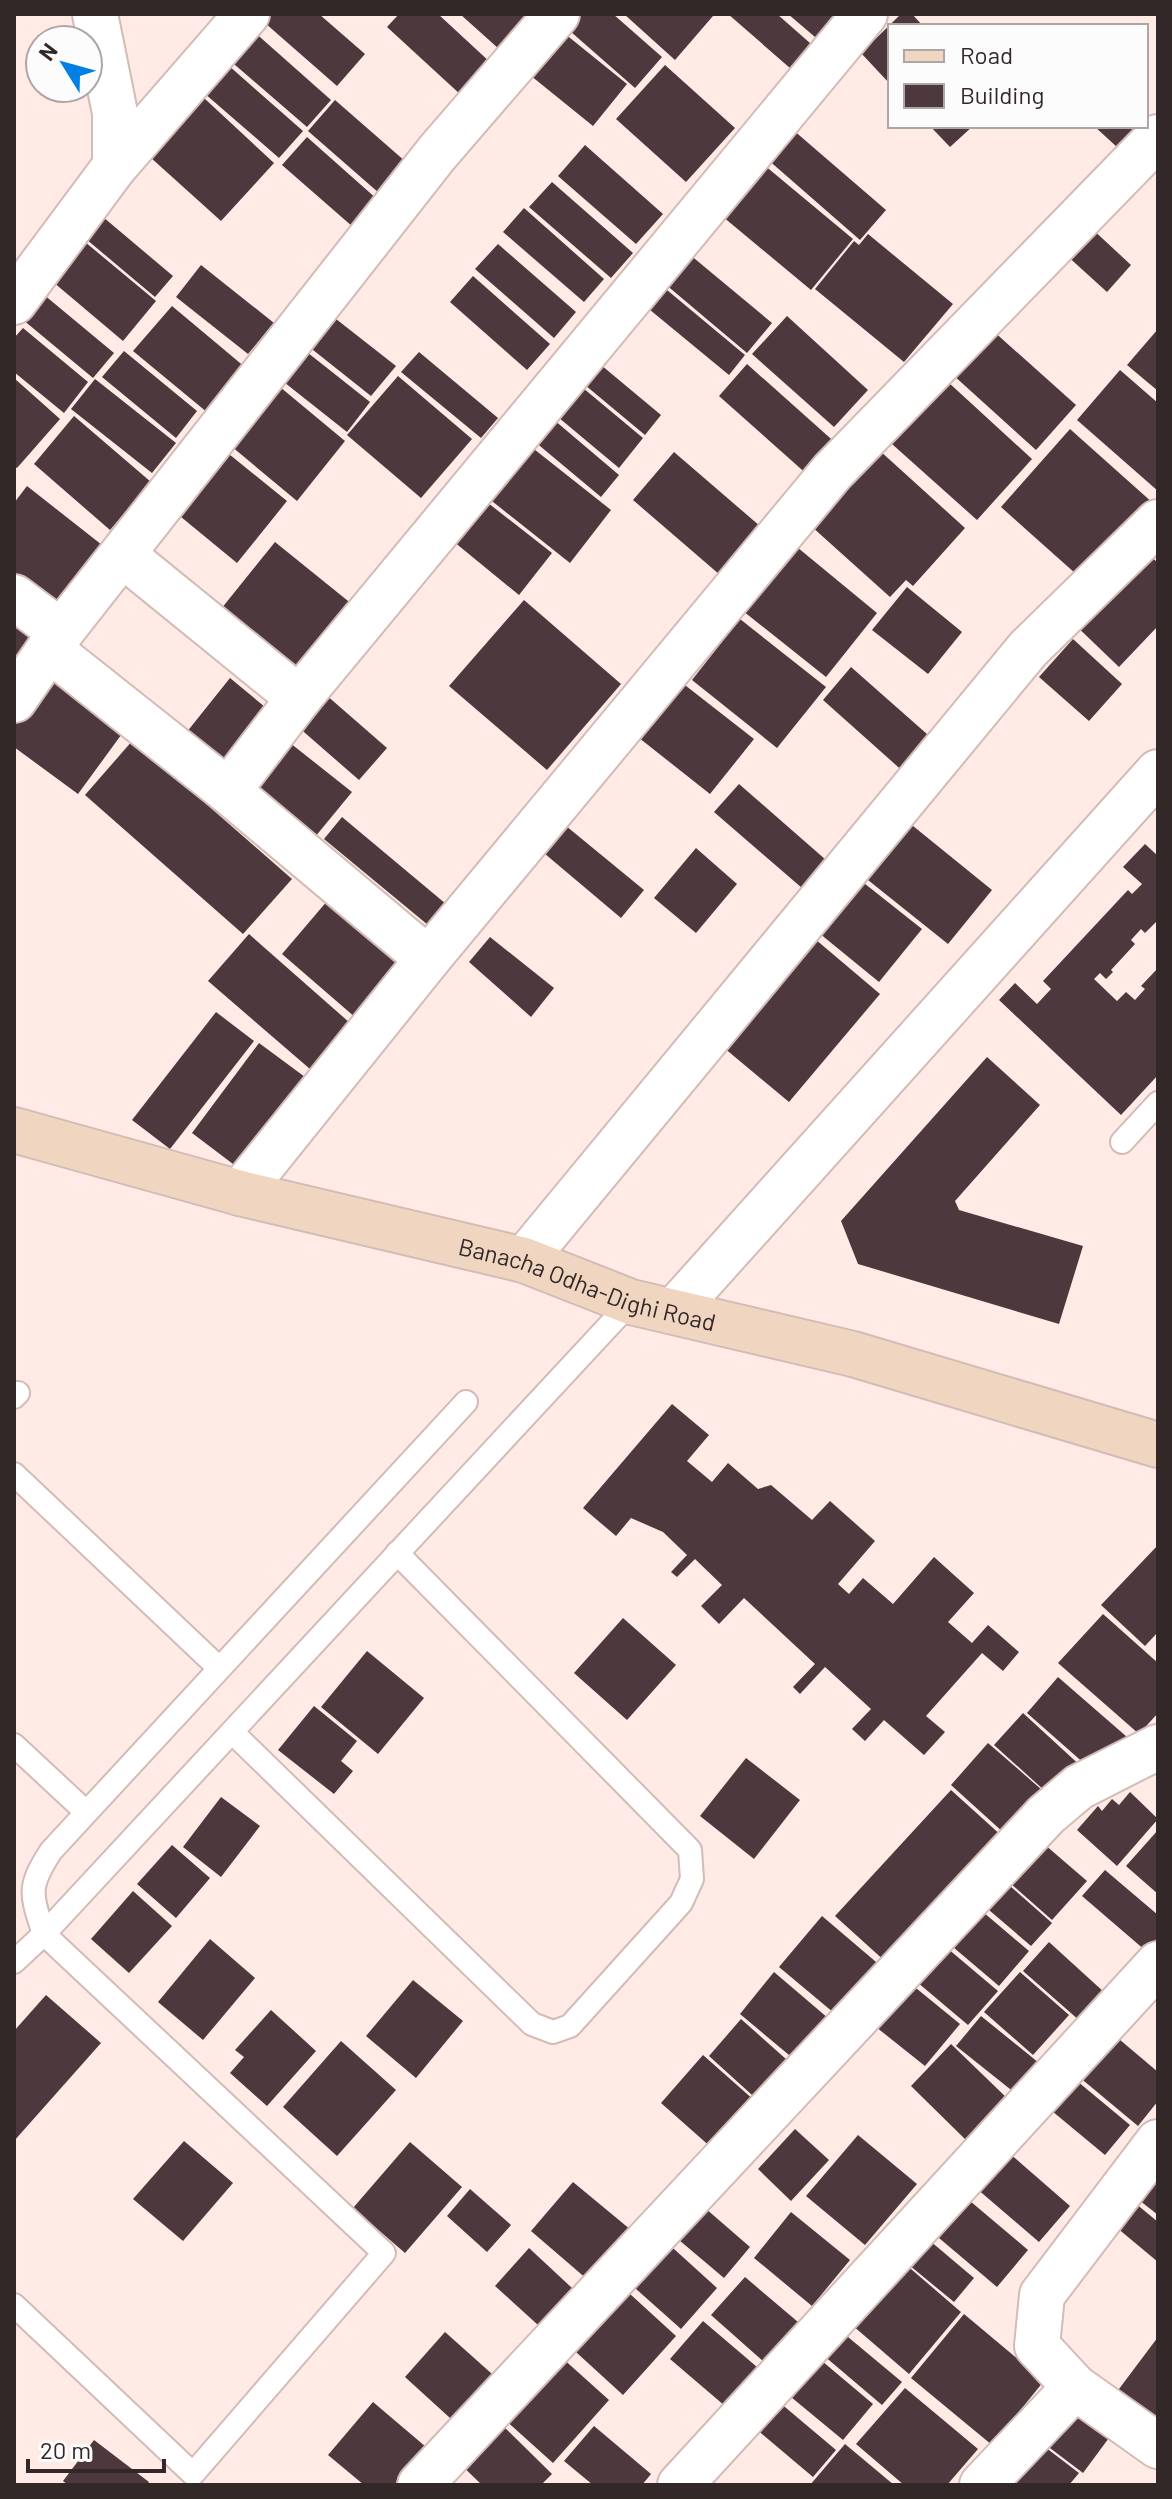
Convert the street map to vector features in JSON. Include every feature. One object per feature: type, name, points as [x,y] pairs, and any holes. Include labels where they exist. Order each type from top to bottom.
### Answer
[{"type":"street","points":[[95,14],[115,113],[115,166]]},
{"type":"street","points":[[14,302],[115,166],[247,14]]},
{"type":"street","points":[[14,700],[55,640],[437,153],[557,14]]},
{"type":"street","points":[[228,791],[299,698],[865,14]]},
{"type":"street","points":[[240,1193],[428,959],[832,472],[1158,137]]},
{"type":"street","points":[[524,1260],[1028,649],[1158,522]]},
{"type":"street","points":[[123,555],[299,698]]},
{"type":"street","points":[[14,597],[55,640],[428,959]]},
{"type":"street","points":[[674,1311],[1153,787]]},
{"type":"street","name":"Banacha Odha-Dighi Road","points":[[14,1130],[240,1193],[524,1260],[631,1302],[853,1354],[1158,1445]]},
{"type":"street","points":[[420,2485],[1046,1815],[1079,1787],[1158,1747]]},
{"type":"street","points":[[680,2485],[1158,1964]]},
{"type":"street","points":[[1158,2142],[1042,2295],[1037,2346],[1075,2387],[1158,2446]]},
{"type":"street","points":[[982,2485],[1075,2387]]},
{"type":"lane","points":[[1122,1142],[1158,1103]]},
{"type":"lane","points":[[14,1962],[44,1934],[631,1302]]},
{"type":"lane","points":[[14,2305],[193,2474],[384,2253],[44,1934],[32,1896],[36,1874],[51,1851],[466,1402]]},
{"type":"lane","points":[[14,1474],[219,1668]]},
{"type":"lane","points":[[232,1732],[532,2024],[553,2032],[570,2026],[681,1903],[692,1879],[690,1850],[397,1553]]},
{"type":"lane","points":[[14,1745],[86,1812]]},
{"type":"building","points":[[319,14],[365,54],[337,86],[257,16]]},
{"type":"building","points":[[399,14],[438,14],[491,63],[461,95],[387,27]]},
{"type":"building","points":[[460,14],[531,14],[499,49]]},
{"type":"building","points":[[557,14],[613,14],[662,57],[635,88],[554,17]]},
{"type":"building","points":[[624,14],[711,14],[713,16],[675,60]]},
{"type":"building","points":[[728,14],[777,14],[819,51],[798,75]]},
{"type":"building","points":[[788,14],[844,14],[822,43]]},
{"type":"building","points":[[901,14],[912,14],[921,24],[891,24]]},
{"type":"building","points":[[888,27],[888,82],[861,53]]},
{"type":"building","points":[[559,29],[627,84],[593,126],[525,71]]},
{"type":"building","points":[[252,30],[331,100],[307,127],[227,58]]},
{"type":"building","points":[[228,65],[303,131],[279,158],[204,93]]},
{"type":"building","points":[[665,65],[735,128],[686,182],[616,119]]},
{"type":"building","points":[[204,98],[274,163],[221,221],[150,157]]},
{"type":"building","points":[[335,100],[406,162],[379,193],[308,131]]},
{"type":"building","points":[[1148,115],[1158,124],[1129,158],[1096,128],[1148,128]]},
{"type":"building","points":[[932,128],[971,128],[950,147]]},
{"type":"building","points":[[792,129],[886,210],[860,240],[766,158]]},
{"type":"building","points":[[307,137],[378,200],[353,227],[282,165]]},
{"type":"building","points":[[585,145],[663,214],[636,244],[558,176]]},
{"type":"building","points":[[758,160],[853,239],[811,290],[716,211]]},
{"type":"building","points":[[552,182],[633,253],[611,278],[529,207]]},
{"type":"building","points":[[524,208],[604,279],[584,302],[503,232]]},
{"type":"building","points":[[103,217],[173,276],[155,297],[86,239]]},
{"type":"building","points":[[1089,226],[1131,265],[1107,292],[1064,253]]},
{"type":"building","points":[[868,234],[953,304],[904,362],[815,289],[854,241],[859,245]]},
{"type":"building","points":[[79,237],[156,301],[123,341],[46,276]]},
{"type":"building","points":[[498,244],[576,312],[554,338],[475,269]]},
{"type":"building","points":[[683,249],[772,323],[747,353],[658,278]]},
{"type":"building","points":[[201,265],[274,323],[248,354],[176,297]]},
{"type":"building","points":[[473,276],[550,344],[527,370],[450,302]]},
{"type":"building","points":[[655,280],[745,355],[729,375],[638,300]]},
{"type":"building","points":[[43,294],[114,353],[93,378],[22,319]]},
{"type":"building","points":[[172,306],[246,368],[208,413],[133,351]]},
{"type":"building","points":[[322,308],[396,366],[371,396],[298,338]]},
{"type":"building","points":[[787,316],[868,390],[834,427],[752,354]]},
{"type":"building","points":[[23,328],[88,382],[64,413],[14,372],[14,338]]},
{"type":"building","points":[[991,329],[1076,405],[1036,450],[952,374]]},
{"type":"building","points":[[1158,329],[1158,391],[1127,365]]},
{"type":"building","points":[[298,345],[370,402],[347,432],[275,375]]},
{"type":"building","points":[[124,351],[197,411],[176,438],[102,377]]},
{"type":"building","points":[[419,352],[498,418],[481,438],[401,372]]},
{"type":"building","points":[[589,355],[661,415],[645,435],[573,375]]},
{"type":"building","points":[[747,364],[839,446],[810,477],[719,396]]},
{"type":"building","points":[[1120,370],[1158,403],[1158,491],[1077,420]]},
{"type":"building","points":[[398,376],[472,439],[421,498],[347,435]]},
{"type":"building","points":[[14,378],[60,419],[17,468],[14,466]]},
{"type":"building","points":[[571,378],[643,438],[619,468],[546,407]]},
{"type":"building","points":[[95,379],[176,443],[152,473],[71,409]]},
{"type":"building","points":[[274,382],[345,441],[297,501],[225,441]]},
{"type":"building","points":[[948,382],[1032,459],[977,520],[892,444]]},
{"type":"building","points":[[547,414],[619,475],[601,497],[528,436]]},
{"type":"building","points":[[74,416],[151,482],[110,530],[34,464]]},
{"type":"building","points":[[1070,429],[1154,504],[1085,582],[1001,507]]},
{"type":"building","points":[[520,438],[611,510],[570,563],[478,490]]},
{"type":"building","points":[[224,450],[287,501],[237,563],[175,512]]},
{"type":"building","points":[[879,450],[965,528],[913,586],[906,580],[890,597],[811,526]]},
{"type":"building","points":[[674,452],[768,533],[727,581],[633,500]]},
{"type":"building","points":[[27,486],[102,545],[54,604],[14,572],[14,503]]},
{"type":"building","points":[[474,492],[552,553],[519,595],[442,532]]},
{"type":"building","points":[[786,538],[877,613],[826,677],[733,603]]},
{"type":"building","points":[[275,542],[353,605],[291,682],[213,619]]},
{"type":"building","points":[[1141,547],[1158,563],[1158,626],[1119,667],[1070,620]]},
{"type":"building","points":[[907,587],[962,632],[928,674],[872,630]]},
{"type":"building","points":[[524,600],[621,684],[547,770],[449,686]]},
{"type":"building","points":[[14,615],[38,631],[14,667]]},
{"type":"building","points":[[740,619],[826,687],[777,748],[692,680]]},
{"type":"building","points":[[1073,639],[1122,684],[1089,721],[1039,677]]},
{"type":"building","points":[[851,667],[936,742],[906,774],[823,700]]},
{"type":"building","points":[[43,671],[124,731],[78,794],[14,747],[14,711]]},
{"type":"building","points":[[672,675],[754,739],[710,794],[629,730]]},
{"type":"building","points":[[230,678],[265,707],[218,766],[182,738]]},
{"type":"building","points":[[317,687],[387,748],[359,780],[289,719]]},
{"type":"building","points":[[280,735],[352,792],[315,837],[244,781]]},
{"type":"building","points":[[133,740],[292,879],[243,934],[85,795]]},
{"type":"building","points":[[739,784],[826,860],[802,888],[714,812]]},
{"type":"building","points":[[897,813],[992,890],[948,944],[853,868]]},
{"type":"building","points":[[342,817],[446,904],[428,925],[324,839]]},
{"type":"building","points":[[560,821],[644,890],[621,918],[538,848]]},
{"type":"building","points":[[1145,844],[1158,856],[1158,920],[1145,933],[1141,929],[1131,940],[1135,944],[1106,979],[1100,973],[1094,979],[1117,1001],[1126,992],[1135,1000],[1145,989],[1141,986],[1158,968],[1158,1075],[1121,1115],[999,1000],[1015,983],[1037,1004],[1051,989],[1043,981],[1128,890],[1132,894],[1142,884],[1123,867]]},
{"type":"building","points":[[696,848],[737,884],[696,933],[654,898]]},
{"type":"building","points":[[850,872],[922,929],[879,982],[808,924]]},
{"type":"building","points":[[334,893],[408,958],[356,1018],[282,954]]},
{"type":"building","points":[[802,928],[880,994],[789,1102],[711,1037]]},
{"type":"building","points":[[249,934],[350,1023],[310,1069],[208,981]]},
{"type":"building","points":[[490,937],[554,988],[531,1017],[469,962]]},
{"type":"building","points":[[216,1012],[254,1041],[170,1149],[132,1120]]},
{"type":"building","points":[[259,1043],[305,1077],[237,1167],[192,1133]]},
{"type":"building","points":[[987,1057],[1040,1105],[955,1201],[959,1210],[1083,1246],[1059,1324],[858,1264],[841,1221]]},
{"type":"building","points":[[672,1404],[709,1435],[687,1461],[712,1482],[728,1463],[758,1489],[771,1485],[812,1520],[830,1501],[875,1541],[838,1584],[849,1594],[863,1578],[893,1604],[934,1557],[974,1593],[948,1622],[972,1643],[988,1625],[1019,1652],[1003,1671],[982,1653],[926,1716],[945,1732],[924,1755],[884,1720],[865,1741],[852,1729],[871,1709],[825,1667],[800,1694],[793,1687],[815,1664],[744,1598],[719,1624],[701,1606],[722,1585],[695,1559],[677,1577],[671,1572],[687,1555],[663,1532],[631,1518],[616,1536],[583,1508]]},
{"type":"building","points":[[1158,1545],[1158,1632],[1145,1646],[1101,1605]]},
{"type":"building","points":[[1103,1614],[1158,1663],[1158,1713],[1139,1734],[1058,1663]]},
{"type":"building","points":[[623,1618],[676,1665],[627,1720],[574,1673]]},
{"type":"building","points":[[367,1651],[424,1698],[378,1754],[321,1707]]},
{"type":"building","points":[[1058,1677],[1127,1737],[1095,1773],[1027,1713]]},
{"type":"building","points":[[314,1706],[357,1741],[341,1761],[353,1771],[334,1794],[278,1750]]},
{"type":"building","points":[[1023,1713],[1084,1769],[1055,1800],[994,1745]]},
{"type":"building","points":[[988,1743],[1042,1790],[1004,1833],[951,1785]]},
{"type":"building","points":[[746,1758],[800,1800],[754,1859],[700,1816]]},
{"type":"building","points":[[951,1790],[1003,1837],[887,1963],[835,1916]]},
{"type":"building","points":[[1130,1792],[1158,1819],[1117,1866],[1077,1830],[1098,1806],[1102,1811],[1112,1799],[1119,1805]]},
{"type":"building","points":[[221,1797],[260,1826],[221,1877],[183,1847]]},
{"type":"building","points":[[1158,1830],[1158,1894],[1126,1866]]},
{"type":"building","points":[[1044,1844],[1087,1881],[1052,1920],[1010,1883]]},
{"type":"building","points":[[172,1845],[210,1878],[176,1918],[137,1884]]},
{"type":"building","points":[[1105,1870],[1158,1915],[1158,1937],[1146,1951],[1082,1896]]},
{"type":"building","points":[[1010,1886],[1052,1923],[1031,1946],[989,1910]]},
{"type":"building","points":[[133,1891],[172,1926],[129,1973],[91,1939]]},
{"type":"building","points":[[983,1912],[1029,1951],[999,1986],[953,1947]]},
{"type":"building","points":[[822,1916],[889,1973],[846,2023],[779,1967]]},
{"type":"building","points":[[210,1939],[255,1978],[203,2040],[158,2002]]},
{"type":"building","points":[[1049,1942],[1105,1993],[1080,2021],[1023,1971]]},
{"type":"building","points":[[947,1948],[998,1991],[968,2025],[917,1982]]},
{"type":"building","points":[[774,1972],[835,2024],[801,2065],[740,2014]]},
{"type":"building","points":[[1020,1972],[1069,2015],[1033,2055],[984,2012]]},
{"type":"building","points":[[413,1980],[463,2021],[416,2078],[366,2036]]},
{"type":"building","points":[[911,1984],[960,2024],[925,2066],[876,2027]]},
{"type":"building","points":[[46,1995],[101,2043],[14,2141],[14,2031]]},
{"type":"building","points":[[271,2010],[316,2051],[267,2106],[230,2073],[244,2057],[235,2050]]},
{"type":"building","points":[[981,2016],[1039,2063],[1015,2093],[956,2046]]},
{"type":"building","points":[[741,2019],[795,2067],[762,2104],[709,2056]]},
{"type":"building","points":[[1113,2034],[1158,2072],[1158,2101],[1138,2126],[1078,2076]]},
{"type":"building","points":[[341,2041],[396,2090],[337,2156],[283,2107]]},
{"type":"building","points":[[951,2044],[1010,2101],[970,2144],[911,2086]]},
{"type":"building","points":[[703,2055],[755,2101],[713,2149],[661,2103]]},
{"type":"building","points":[[1077,2081],[1130,2125],[1105,2155],[1052,2111]]},
{"type":"building","points":[[795,2129],[829,2160],[791,2201],[758,2169]]},
{"type":"building","points":[[858,2135],[917,2184],[865,2245],[806,2196]]},
{"type":"building","points":[[184,2141],[233,2183],[183,2241],[133,2199]]},
{"type":"building","points":[[410,2142],[462,2187],[405,2253],[353,2208]]},
{"type":"building","points":[[1008,2152],[1070,2206],[1039,2242],[976,2188]]},
{"type":"building","points":[[1158,2176],[1158,2215],[1139,2200]]},
{"type":"building","points":[[573,2182],[631,2230],[588,2280],[531,2231]]},
{"type":"building","points":[[470,2189],[511,2225],[487,2252],[447,2216]]},
{"type":"building","points":[[1129,2198],[1158,2222],[1158,2262],[1110,2222]]},
{"type":"building","points":[[970,2201],[1028,2250],[997,2287],[939,2238]]},
{"type":"building","points":[[705,2208],[750,2247],[724,2278],[679,2240]]},
{"type":"building","points":[[791,2212],[850,2260],[812,2306],[754,2258]]},
{"type":"building","points":[[923,2235],[974,2278],[954,2302],[903,2260]]},
{"type":"building","points":[[663,2239],[717,2288],[681,2329],[626,2280]]},
{"type":"building","points":[[529,2248],[572,2288],[538,2325],[495,2286]]},
{"type":"building","points":[[897,2257],[961,2312],[909,2374],[845,2319]]},
{"type":"building","points":[[745,2277],[798,2322],[764,2362],[711,2315]]},
{"type":"building","points":[[618,2283],[676,2336],[623,2395],[565,2342]]},
{"type":"building","points":[[964,2314],[1044,2381],[992,2445],[911,2378]]},
{"type":"building","points":[[703,2321],[757,2367],[725,2406],[670,2359]]},
{"type":"building","points":[[445,2332],[501,2382],[461,2428],[405,2377]]},
{"type":"building","points":[[842,2332],[902,2382],[882,2405],[823,2355]]},
{"type":"building","points":[[1158,2337],[1158,2424],[1116,2393]]},
{"type":"building","points":[[560,2356],[609,2400],[553,2463],[503,2418]]},
{"type":"building","points":[[816,2356],[873,2404],[843,2440],[785,2392]]},
{"type":"building","points":[[905,2388],[978,2449],[947,2485],[904,2485],[856,2444]]},
{"type":"building","points":[[1079,2392],[1120,2423],[1083,2473],[1042,2442]]},
{"type":"building","points":[[373,2402],[426,2447],[394,2485],[364,2485],[328,2455]]},
{"type":"building","points":[[779,2402],[836,2450],[813,2477],[756,2429]]},
{"type":"building","points":[[496,2419],[552,2474],[541,2485],[482,2485],[456,2460]]},
{"type":"building","points":[[594,2426],[651,2474],[642,2485],[593,2485],[564,2461]]},
{"type":"building","points":[[94,2440],[149,2482],[147,2485],[68,2485],[63,2481]]},
{"type":"building","points":[[1037,2441],[1079,2473],[1069,2485],[1002,2485]]},
{"type":"building","points":[[845,2444],[894,2485],[810,2485]]}]
